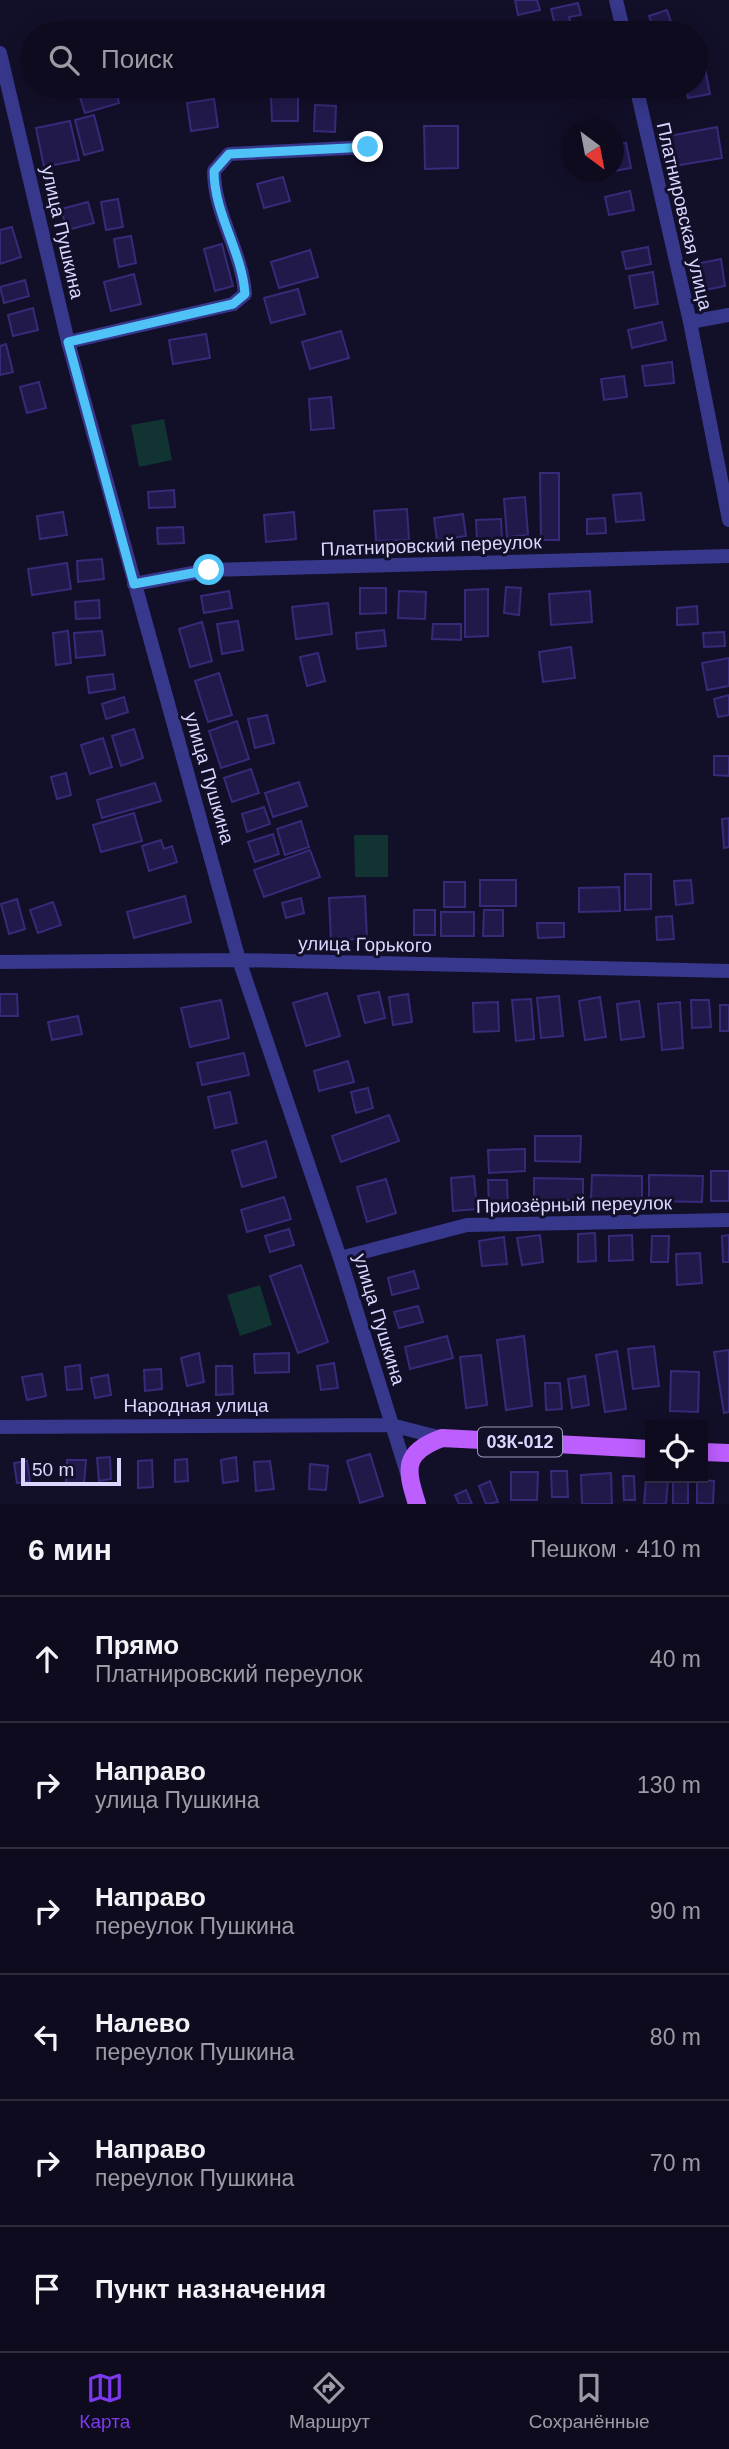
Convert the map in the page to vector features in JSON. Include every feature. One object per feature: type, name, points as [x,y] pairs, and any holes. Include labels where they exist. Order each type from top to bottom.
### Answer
[{"type":"main road","name":"03К-012","points":[[442,1438],[645,1449]]},
{"type":"main road","points":[[407,1473],[420,1450],[442,1438]]},
{"type":"main road","points":[[708,1452],[729,1453]]},
{"type":"main road","name":"улица Пушкина","points":[[407,1473],[417,1504]]},
{"type":"street","points":[[616,0],[621,21]]},
{"type":"street","name":"улица Пушкина","points":[[0,53],[68,342],[239,960],[340,1258],[407,1473]]},
{"type":"street","name":"Платнировская улица","points":[[639,98],[690,321],[729,520]]},
{"type":"street","points":[[68,342],[233,304],[245,294],[244,275],[214,189],[214,171],[229,154],[368,147]]},
{"type":"street","points":[[690,321],[729,315]]},
{"type":"street","name":"Платнировский переулок","points":[[134,584],[209,570],[729,556]]},
{"type":"street","name":"улица Горького","points":[[0,962],[239,960],[729,971]]},
{"type":"street","name":"Приозёрный переулок","points":[[340,1258],[467,1225],[729,1220]]},
{"type":"street","name":"Народная улица","points":[[0,1427],[391,1425],[442,1438]]},
{"type":"green space","points":[[164,419],[172,460],[139,467],[131,425]]},
{"type":"green space","points":[[354,835],[388,835],[388,877],[355,877]]},
{"type":"green space","points":[[260,1285],[272,1325],[240,1336],[227,1295]]},
{"type":"building","points":[[515,0],[537,0],[540,10],[518,15]]},
{"type":"building","points":[[578,3],[581,15],[569,17],[570,21],[554,21],[551,9]]},
{"type":"building","points":[[667,10],[671,21],[651,21],[649,16]]},
{"type":"building","points":[[80,98],[118,98],[119,103],[85,113]]},
{"type":"building","points":[[271,98],[298,98],[298,121],[272,121]]},
{"type":"building","points":[[214,99],[218,127],[191,131],[187,103]]},
{"type":"building","points":[[315,105],[336,106],[335,132],[314,131]]},
{"type":"building","points":[[94,115],[103,150],[84,155],[75,120]]},
{"type":"building","points":[[70,121],[79,160],[44,167],[36,128]]},
{"type":"building","points":[[424,126],[458,126],[458,168],[425,169]]},
{"type":"building","points":[[717,127],[722,158],[674,166],[669,136]]},
{"type":"building","points":[[624,143],[631,168],[624,169]]},
{"type":"building","points":[[283,177],[290,201],[264,208],[257,184]]},
{"type":"building","points":[[630,191],[634,210],[609,215],[605,197]]},
{"type":"building","points":[[118,199],[123,227],[106,230],[101,202]]},
{"type":"building","points":[[88,202],[94,223],[67,230],[61,209]]},
{"type":"building","points":[[12,227],[21,257],[0,264],[0,230]]},
{"type":"building","points":[[131,236],[136,263],[119,267],[114,239]]},
{"type":"building","points":[[222,244],[233,286],[215,291],[204,249]]},
{"type":"building","points":[[648,247],[651,264],[626,269],[622,252]]},
{"type":"building","points":[[310,250],[318,277],[279,288],[271,262]]},
{"type":"building","points":[[721,259],[725,286],[705,290],[701,263]]},
{"type":"building","points":[[653,272],[658,304],[635,308],[629,276]]},
{"type":"building","points":[[134,274],[141,304],[111,311],[104,282]]},
{"type":"building","points":[[25,280],[29,296],[4,303],[0,287]]},
{"type":"building","points":[[298,289],[305,314],[271,323],[264,298]]},
{"type":"building","points":[[33,308],[38,330],[13,336],[8,315]]},
{"type":"building","points":[[662,322],[666,340],[632,348],[628,330]]},
{"type":"building","points":[[341,331],[349,358],[310,369],[302,342]]},
{"type":"building","points":[[206,334],[210,358],[173,364],[169,340]]},
{"type":"building","points":[[6,344],[13,372],[0,375],[0,346]]},
{"type":"building","points":[[672,362],[674,383],[645,386],[642,366]]},
{"type":"building","points":[[624,376],[627,397],[604,400],[601,379]]},
{"type":"building","points":[[39,382],[46,408],[27,413],[20,387]]},
{"type":"building","points":[[331,397],[334,428],[311,430],[309,399]]},
{"type":"building","points":[[540,473],[559,473],[559,540],[541,540]]},
{"type":"building","points":[[174,490],[175,507],[149,508],[148,492]]},
{"type":"building","points":[[641,493],[644,520],[616,522],[613,495]]},
{"type":"building","points":[[525,497],[528,535],[507,537],[504,499]]},
{"type":"building","points":[[407,509],[409,540],[376,541],[374,511]]},
{"type":"building","points":[[63,512],[67,535],[40,539],[37,516]]},
{"type":"building","points":[[294,512],[296,539],[266,542],[264,515]]},
{"type":"building","points":[[463,514],[466,536],[437,540],[434,518]]},
{"type":"building","points":[[605,518],[606,533],[587,534],[587,519]]},
{"type":"building","points":[[501,519],[502,539],[477,540],[476,520]]},
{"type":"building","points":[[183,527],[184,543],[158,544],[157,528]]},
{"type":"building","points":[[102,559],[104,579],[78,582],[77,561]]},
{"type":"building","points":[[67,563],[71,589],[32,595],[28,569]]},
{"type":"building","points":[[506,587],[521,588],[519,615],[504,613]]},
{"type":"building","points":[[360,588],[386,588],[386,613],[360,614]]},
{"type":"building","points":[[488,589],[488,636],[465,637],[465,590]]},
{"type":"building","points":[[229,591],[232,608],[204,613],[201,596]]},
{"type":"building","points":[[399,591],[426,592],[425,619],[398,618]]},
{"type":"building","points":[[590,591],[592,622],[551,625],[549,594]]},
{"type":"building","points":[[99,600],[100,618],[76,619],[75,602]]},
{"type":"building","points":[[328,603],[332,634],[296,639],[292,607]]},
{"type":"building","points":[[697,606],[698,624],[677,625],[677,608]]},
{"type":"building","points":[[238,621],[243,650],[222,654],[217,624]]},
{"type":"building","points":[[202,622],[212,661],[190,667],[179,629]]},
{"type":"building","points":[[433,624],[461,624],[461,640],[432,639]]},
{"type":"building","points":[[384,630],[386,646],[357,649],[356,633]]},
{"type":"building","points":[[68,631],[71,663],[56,665],[53,633]]},
{"type":"building","points":[[102,631],[105,655],[76,658],[74,633]]},
{"type":"building","points":[[724,632],[725,646],[704,647],[703,633]]},
{"type":"building","points":[[571,647],[575,678],[543,682],[539,652]]},
{"type":"building","points":[[318,653],[325,681],[307,686],[300,657]]},
{"type":"building","points":[[729,658],[729,686],[707,690],[702,663]]},
{"type":"building","points":[[219,673],[232,715],[208,722],[195,681]]},
{"type":"building","points":[[113,674],[115,689],[89,693],[87,677]]},
{"type":"building","points":[[729,695],[729,715],[718,717],[714,699]]},
{"type":"building","points":[[124,697],[128,712],[106,719],[102,704]]},
{"type":"building","points":[[267,715],[274,743],[255,748],[248,719]]},
{"type":"building","points":[[237,721],[249,759],[221,768],[209,731]]},
{"type":"building","points":[[134,729],[143,758],[121,766],[112,736]]},
{"type":"building","points":[[103,738],[112,767],[90,774],[81,745]]},
{"type":"building","points":[[714,756],[729,756],[729,776],[714,775]]},
{"type":"building","points":[[251,769],[259,793],[232,802],[224,778]]},
{"type":"building","points":[[66,773],[71,795],[57,799],[51,777]]},
{"type":"building","points":[[299,782],[307,806],[273,817],[265,793]]},
{"type":"building","points":[[155,783],[161,801],[102,818],[97,800]]},
{"type":"building","points":[[264,807],[270,824],[247,832],[242,814]]},
{"type":"building","points":[[134,813],[142,841],[101,852],[93,825]]},
{"type":"building","points":[[729,818],[729,847],[724,848],[722,819]]},
{"type":"building","points":[[301,821],[309,847],[285,855],[277,829]]},
{"type":"building","points":[[273,834],[279,854],[255,862],[248,842]]},
{"type":"building","points":[[161,840],[164,849],[172,846],[177,862],[149,871],[142,846]]},
{"type":"building","points":[[310,850],[320,877],[264,897],[254,870]]},
{"type":"building","points":[[625,874],[651,874],[651,909],[625,910]]},
{"type":"building","points":[[480,880],[516,880],[516,906],[480,906]]},
{"type":"building","points":[[691,880],[693,903],[676,905],[674,881]]},
{"type":"building","points":[[444,882],[465,882],[465,907],[444,907]]},
{"type":"building","points":[[619,887],[620,911],[579,912],[579,888]]},
{"type":"building","points":[[185,896],[191,922],[134,938],[127,912]]},
{"type":"building","points":[[365,896],[367,939],[331,940],[329,898]]},
{"type":"building","points":[[301,898],[304,913],[286,918],[282,903]]},
{"type":"building","points":[[17,899],[25,929],[9,934],[1,904]]},
{"type":"building","points":[[53,902],[61,925],[38,933],[30,910]]},
{"type":"building","points":[[414,910],[435,910],[435,935],[414,935]]},
{"type":"building","points":[[484,910],[503,910],[503,936],[483,936]]},
{"type":"building","points":[[441,912],[474,912],[474,936],[441,936]]},
{"type":"building","points":[[672,916],[674,939],[657,940],[656,917]]},
{"type":"building","points":[[537,923],[564,923],[564,937],[538,938]]},
{"type":"building","points":[[379,992],[385,1018],[365,1023],[358,996]]},
{"type":"building","points":[[327,993],[340,1036],[306,1046],[293,1003]]},
{"type":"building","points":[[0,994],[17,994],[18,1016],[0,1016]]},
{"type":"building","points":[[408,994],[412,1022],[393,1025],[389,997]]},
{"type":"building","points":[[559,996],[563,1036],[541,1038],[537,998]]},
{"type":"building","points":[[600,997],[606,1037],[585,1040],[579,1001]]},
{"type":"building","points":[[531,999],[534,1039],[516,1041],[512,1000]]},
{"type":"building","points":[[221,1000],[229,1038],[190,1047],[181,1008]]},
{"type":"building","points":[[691,1000],[709,1000],[711,1027],[692,1028]]},
{"type":"building","points":[[639,1001],[644,1037],[621,1040],[617,1004]]},
{"type":"building","points":[[498,1002],[499,1031],[474,1032],[473,1003]]},
{"type":"building","points":[[680,1002],[683,1048],[662,1050],[658,1004]]},
{"type":"building","points":[[720,1005],[729,1005],[729,1031],[720,1031]]},
{"type":"building","points":[[78,1016],[82,1034],[52,1040],[48,1022]]},
{"type":"building","points":[[244,1053],[249,1075],[202,1085],[197,1063]]},
{"type":"building","points":[[348,1061],[354,1082],[319,1091],[314,1071]]},
{"type":"building","points":[[368,1088],[373,1108],[356,1113],[351,1092]]},
{"type":"building","points":[[230,1092],[237,1123],[215,1128],[208,1097]]},
{"type":"building","points":[[389,1115],[399,1141],[341,1162],[332,1136]]},
{"type":"building","points":[[535,1136],[581,1136],[580,1162],[535,1161]]},
{"type":"building","points":[[266,1141],[276,1177],[242,1187],[232,1151]]},
{"type":"building","points":[[525,1149],[525,1171],[489,1173],[488,1150]]},
{"type":"building","points":[[711,1171],[729,1171],[729,1201],[711,1201]]},
{"type":"building","points":[[592,1175],[642,1176],[642,1200],[591,1199]]},
{"type":"building","points":[[649,1175],[703,1176],[702,1202],[649,1201]]},
{"type":"building","points":[[474,1176],[477,1209],[453,1211],[451,1178]]},
{"type":"building","points":[[534,1178],[583,1179],[583,1200],[534,1200]]},
{"type":"building","points":[[386,1179],[396,1213],[367,1222],[357,1187]]},
{"type":"building","points":[[488,1180],[507,1180],[508,1207],[489,1208]]},
{"type":"building","points":[[284,1197],[291,1219],[247,1232],[241,1210]]},
{"type":"building","points":[[289,1229],[294,1245],[270,1252],[265,1236]]},
{"type":"building","points":[[595,1233],[596,1261],[578,1262],[578,1234]]},
{"type":"building","points":[[540,1235],[543,1262],[522,1265],[517,1238]]},
{"type":"building","points":[[632,1235],[633,1260],[609,1261],[609,1236]]},
{"type":"building","points":[[729,1235],[729,1262],[723,1262],[722,1236]]},
{"type":"building","points":[[652,1236],[669,1236],[668,1262],[651,1262]]},
{"type":"building","points":[[504,1237],[507,1264],[482,1266],[479,1241]]},
{"type":"building","points":[[700,1253],[702,1283],[677,1285],[676,1254]]},
{"type":"building","points":[[301,1265],[328,1342],[298,1353],[270,1276]]},
{"type":"building","points":[[414,1271],[419,1288],[392,1295],[388,1278]]},
{"type":"building","points":[[418,1306],[423,1322],[399,1328],[394,1312]]},
{"type":"building","points":[[447,1336],[453,1358],[410,1369],[405,1347]]},
{"type":"building","points":[[524,1336],[532,1406],[506,1410],[497,1340]]},
{"type":"building","points":[[654,1346],[659,1386],[633,1389],[628,1349]]},
{"type":"building","points":[[729,1350],[729,1412],[724,1413],[714,1352]]},
{"type":"building","points":[[617,1351],[626,1409],[605,1412],[596,1355]]},
{"type":"building","points":[[199,1353],[204,1382],[187,1386],[181,1358]]},
{"type":"building","points":[[289,1353],[289,1372],[255,1373],[254,1354]]},
{"type":"building","points":[[481,1355],[487,1405],[466,1408],[460,1357]]},
{"type":"building","points":[[334,1363],[338,1388],[321,1390],[317,1366]]},
{"type":"building","points":[[80,1365],[82,1389],[67,1390],[65,1367]]},
{"type":"building","points":[[216,1366],[232,1366],[233,1394],[216,1395]]},
{"type":"building","points":[[161,1369],[162,1389],[145,1391],[144,1370]]},
{"type":"building","points":[[671,1371],[699,1372],[698,1412],[670,1411]]},
{"type":"building","points":[[42,1374],[46,1396],[27,1400],[22,1377]]},
{"type":"building","points":[[108,1375],[111,1395],[95,1398],[91,1378]]},
{"type":"building","points":[[585,1376],[589,1405],[572,1408],[568,1379]]},
{"type":"building","points":[[545,1383],[560,1383],[562,1409],[546,1410]]},
{"type":"building","points":[[370,1454],[383,1496],[360,1503],[347,1461]]},
{"type":"building","points":[[110,1457],[111,1479],[99,1481],[97,1458]]},
{"type":"building","points":[[236,1457],[238,1481],[223,1483],[221,1460]]},
{"type":"building","points":[[187,1459],[188,1481],[175,1482],[175,1460]]},
{"type":"building","points":[[67,1460],[86,1460],[84,1484],[66,1484]]},
{"type":"building","points":[[152,1460],[153,1487],[138,1488],[138,1461]]},
{"type":"building","points":[[27,1461],[30,1481],[17,1483],[14,1463]]},
{"type":"building","points":[[270,1461],[274,1489],[256,1491],[254,1462]]},
{"type":"building","points":[[310,1464],[328,1466],[326,1490],[309,1489]]},
{"type":"building","points":[[551,1471],[567,1471],[568,1497],[552,1497]]},
{"type":"building","points":[[511,1472],[538,1472],[537,1500],[511,1500]]},
{"type":"building","points":[[611,1473],[612,1504],[582,1504],[581,1475]]},
{"type":"building","points":[[623,1476],[634,1476],[635,1500],[624,1500]]},
{"type":"building","points":[[490,1481],[498,1502],[486,1504],[479,1486]]},
{"type":"building","points":[[714,1481],[713,1504],[697,1503],[697,1483]]},
{"type":"building","points":[[646,1483],[668,1483],[666,1504],[644,1504]]},
{"type":"building","points":[[673,1483],[688,1483],[688,1504],[673,1504]]},
{"type":"building","points":[[466,1490],[472,1504],[459,1504],[455,1495]]},
{"type":"route","points":[[209,570],[134,584],[68,342],[233,304],[245,294],[244,275],[214,189],[214,171],[229,154],[368,147]]}]
